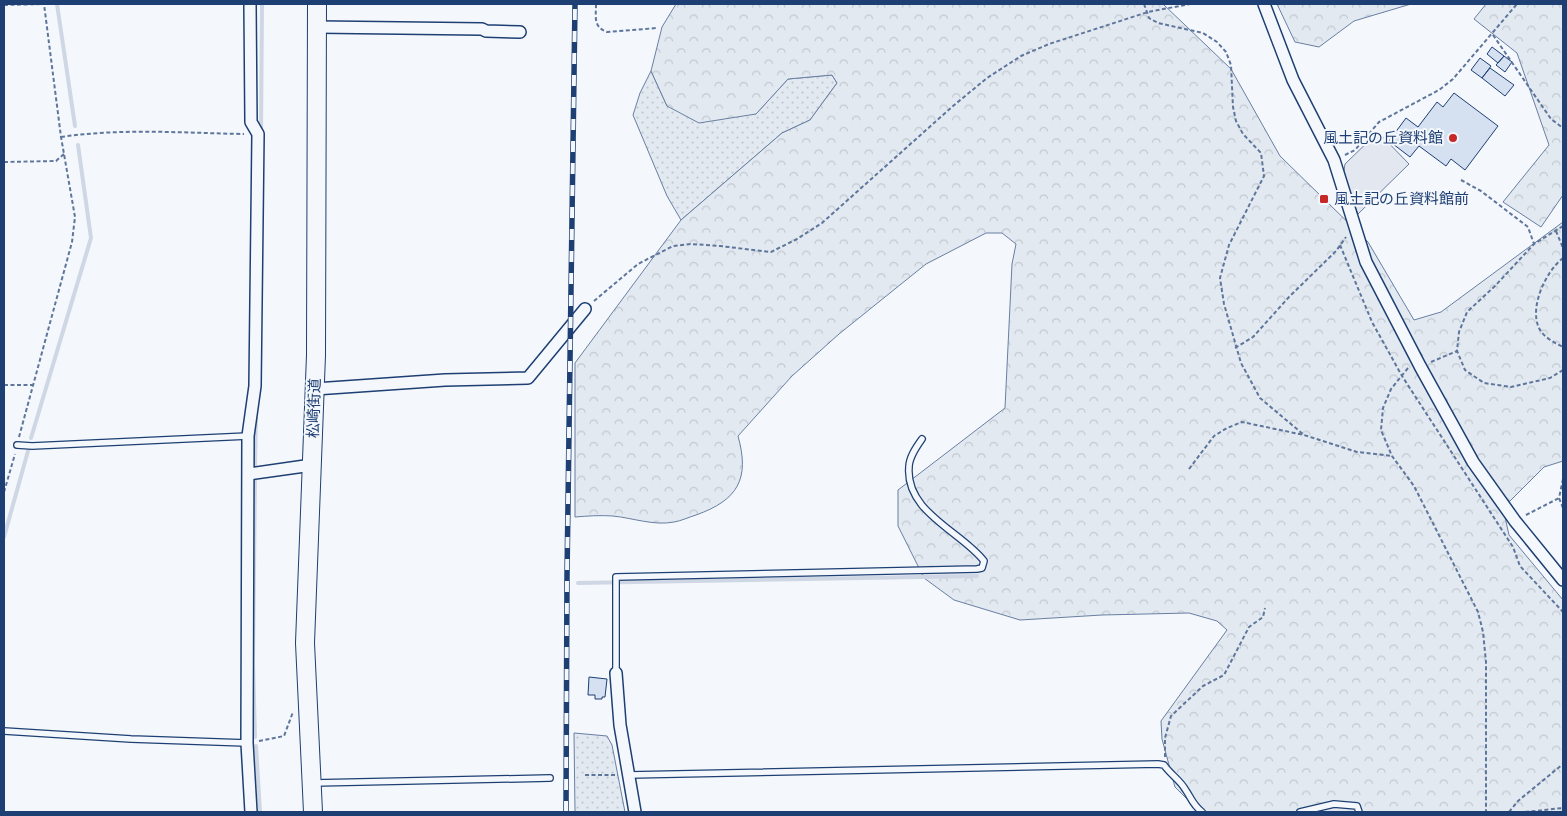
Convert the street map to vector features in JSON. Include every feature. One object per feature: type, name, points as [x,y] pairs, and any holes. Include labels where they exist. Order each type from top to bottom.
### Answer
[{"type":"main road","name":"松崎街道","points":[[312,812],[305,643],[315,389],[317,4]]},
{"type":"street","points":[[250,4],[251,122],[258,134],[255,386],[248,436],[250,474],[247,743],[252,812]]},
{"type":"street","points":[[1264,4],[1293,80],[1334,160],[1366,262],[1418,363],[1473,462],[1515,521],[1563,580]]},
{"type":"street","points":[[317,27],[520,32]]},
{"type":"street","points":[[315,389],[445,380],[528,378],[585,309]]},
{"type":"street","points":[[250,474],[312,465]]},
{"type":"street","points":[[616,673],[617,700],[635,812]]},
{"type":"lane","points":[[17,445],[32,446],[248,436]]},
{"type":"lane","points":[[616,673],[616,577],[982,568],[984,561],[978,553],[942,525],[924,508],[913,490],[909,479],[908,465],[922,439]]},
{"type":"lane","points":[[4,731],[131,739],[247,743]]},
{"type":"lane","points":[[628,775],[1158,764],[1164,765],[1185,788],[1193,804],[1202,812]]},
{"type":"lane","points":[[310,783],[550,778]]},
{"type":"lane","points":[[1300,812],[1334,804],[1357,806],[1359,812]]},
{"type":"path","points":[[4,5],[44,4],[64,153],[75,217],[72,242],[4,492]]},
{"type":"path","points":[[596,4],[597,27],[602,30],[608,32],[657,28]]},
{"type":"path","points":[[1144,4],[1149,18],[1158,23],[1203,33],[1217,42],[1226,52],[1231,65],[1233,107],[1236,121],[1243,134],[1262,153],[1264,176],[1229,245],[1220,278],[1224,304],[1240,362],[1260,398],[1304,435]]},
{"type":"path","points":[[585,309],[638,264],[673,246],[691,244],[771,252],[780,248],[822,223],[987,78],[1021,56],[1049,44],[1148,12],[1190,4]]},
{"type":"path","points":[[1334,160],[1355,150],[1378,122],[1439,90],[1453,79],[1517,4]]},
{"type":"path","points":[[1493,34],[1551,119],[1563,128]]},
{"type":"path","points":[[62,137],[130,131],[258,134]]},
{"type":"path","points":[[4,162],[56,161],[64,153]]},
{"type":"path","points":[[1462,180],[1481,191],[1528,227],[1534,244]]},
{"type":"path","points":[[1235,348],[1253,337],[1289,297],[1318,270],[1340,245],[1354,225]]},
{"type":"path","points":[[1563,226],[1534,244],[1495,286],[1467,312],[1459,332],[1457,351],[1465,370],[1484,382],[1511,387],[1550,378],[1563,370]]},
{"type":"path","points":[[1556,231],[1563,248]]},
{"type":"path","points":[[1340,245],[1372,322],[1402,376],[1513,547],[1520,566],[1563,612]]},
{"type":"path","points":[[1563,258],[1555,264],[1547,276],[1539,296],[1536,318],[1539,329],[1546,337],[1563,347]]},
{"type":"path","points":[[1457,351],[1418,363],[1402,376],[1391,389],[1383,408],[1381,430],[1392,456],[1414,486],[1478,612],[1483,632],[1486,662],[1486,812]]},
{"type":"path","points":[[4,384],[33,385]]},
{"type":"path","points":[[1190,469],[1214,436],[1226,428],[1242,422],[1304,435],[1357,452],[1392,456]]},
{"type":"path","points":[[1563,479],[1559,498],[1563,508]]},
{"type":"path","points":[[1515,521],[1559,498]]},
{"type":"path","points":[[1164,765],[1165,738],[1171,716],[1203,686],[1224,675],[1249,627],[1263,617],[1265,608]]},
{"type":"path","points":[[247,743],[284,736],[293,712]]},
{"type":"path","points":[[1509,812],[1518,801],[1563,764]]},
{"type":"path","points":[[585,775],[628,775]]},
{"type":"path","points":[[1525,812],[1563,808]]},
{"type":"green space","points":[[676,4],[1163,4],[1231,69],[1280,156],[1368,242],[1414,320],[1441,312],[1563,222],[1563,461],[1544,467],[1503,508],[1509,535],[1563,600],[1563,812],[1200,812],[1175,787],[1162,739],[1161,721],[1227,630],[1217,621],[1189,613],[1102,615],[1020,620],[954,600],[924,578],[898,526],[898,490],[1005,408],[1012,264],[1016,244],[1002,233],[986,233],[926,264],[839,334],[792,376],[738,436],[742,464],[741,476],[731,495],[722,502],[696,515],[666,523],[613,516],[575,517],[575,363],[681,220],[782,133],[810,120],[837,83],[832,75],[788,79],[756,114],[699,123],[667,106],[651,71],[662,27]]},
{"type":"green space","points":[[1277,4],[1411,4],[1354,21],[1319,47],[1295,42]]},
{"type":"green space","points":[[1486,4],[1563,4],[1563,195],[1541,227],[1503,202],[1549,145],[1517,53],[1474,19]]},
{"type":"green space","points":[[651,71],[667,106],[756,114],[788,79],[832,75],[837,83],[810,120],[782,133],[681,220],[667,196],[633,115],[640,93]]},
{"type":"green space","points":[[574,733],[607,736],[612,745],[625,812],[575,812]]},
{"type":"shaded area","name":"風土記の丘資料館","points":[[1378,132],[1409,164],[1358,214],[1343,177],[1345,164]]},
{"type":"building","points":[[1492,47],[1504,56],[1498,63],[1487,54]]},
{"type":"building","points":[[1504,56],[1512,62],[1505,72],[1496,65]]},
{"type":"building","points":[[1480,58],[1491,66],[1482,78],[1471,70]]},
{"type":"building","points":[[1490,68],[1514,85],[1505,96],[1482,78]]},
{"type":"building","points":[[1454,93],[1498,126],[1465,170],[1451,159],[1446,166],[1419,146],[1410,157],[1389,141],[1406,118],[1418,127],[1437,102],[1443,107]]},
{"type":"building","points":[[589,677],[607,679],[605,697],[595,699],[595,695],[588,695]]},
{"type":"waterway","points":[[57,4],[75,126]]},
{"type":"waterway","points":[[261,132],[262,4]]},
{"type":"waterway","points":[[31,438],[91,238],[78,145]]},
{"type":"waterway","points":[[255,466],[256,414]]},
{"type":"waterway","points":[[4,537],[28,451]]},
{"type":"waterway","points":[[255,478],[253,662],[255,737]]},
{"type":"waterway","points":[[578,583],[977,576]]},
{"type":"waterway","points":[[256,746],[260,812]]},
{"type":"railway","points":[[566,812],[567,575],[575,4]]},
{"type":"place","name":"風土記の丘資料館","points":[[1453,138]]},
{"type":"place","name":"風土記の丘資料館前","points":[[1324,199]]}]
